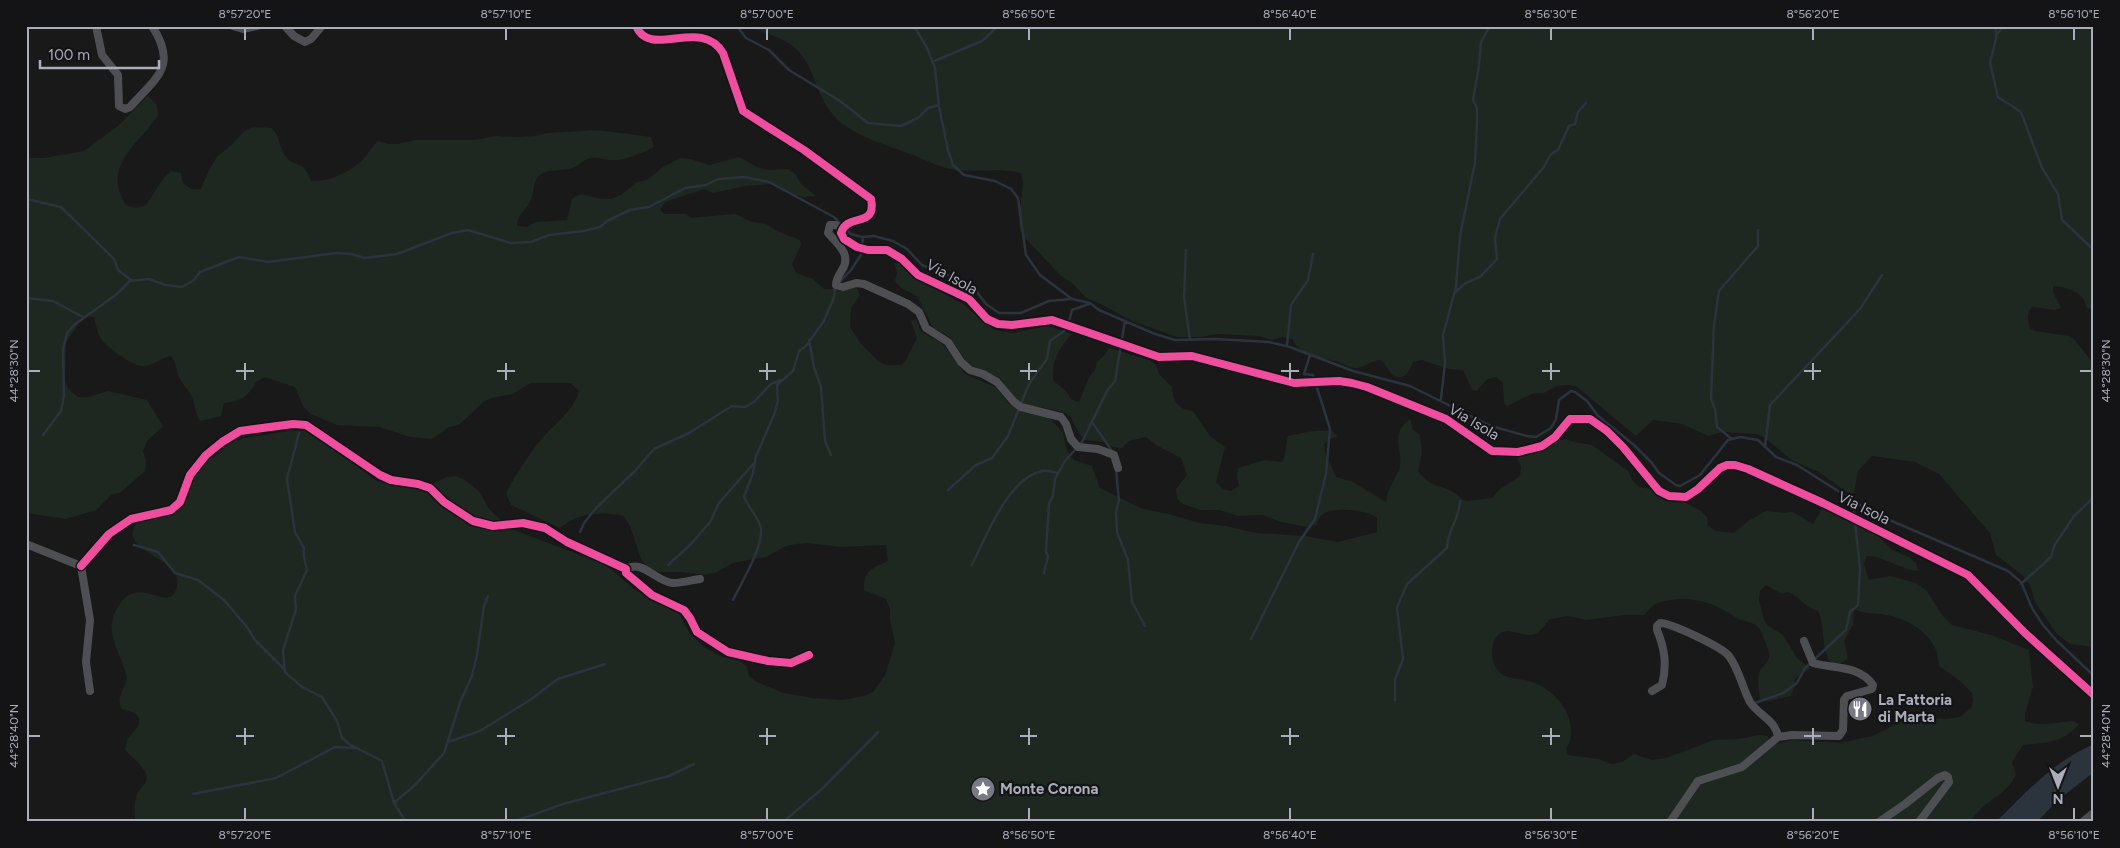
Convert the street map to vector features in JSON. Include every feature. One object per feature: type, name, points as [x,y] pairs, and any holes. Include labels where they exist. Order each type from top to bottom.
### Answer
[{"type":"main road","points":[[2084,822],[2094,814]]},
{"type":"street","points":[[96,26],[102,55],[118,76],[119,104],[123,109],[130,107],[161,72],[165,54],[160,39],[152,26]]},
{"type":"street","points":[[233,26],[243,29],[256,26]]},
{"type":"street","points":[[286,26],[294,36],[304,42],[322,26]]},
{"type":"street","points":[[636,26],[639,33],[647,39],[659,41],[687,36],[700,37],[718,44],[744,112],[804,150],[871,198],[870,214],[865,219],[848,222],[842,229],[830,225],[828,228],[828,233],[844,251],[846,258],[845,266],[836,280],[836,285],[864,284],[908,304],[919,312],[926,328],[948,342],[961,362],[970,370],[983,374],[997,382],[1014,402],[1021,407],[1061,417],[1066,424],[1071,439],[1078,447],[1098,448],[1114,455],[1118,468]]},
{"type":"street","name":"Via Isola","points":[[842,229],[841,233],[844,239],[857,247],[868,250],[887,250],[902,260],[918,275],[969,299],[987,319],[998,324],[1012,325],[1052,320],[1158,357],[1192,356],[1294,383],[1339,381],[1359,385],[1446,420],[1492,451],[1505,453],[1536,448],[1550,441],[1570,419],[1590,420],[1607,431],[1623,446],[1659,491],[1674,498],[1681,498],[1691,494],[1720,468],[1727,465],[1748,469],[1823,503],[1968,575],[2025,633],[2094,695]]},
{"type":"street","points":[[81,566],[109,534],[131,519],[171,510],[180,502],[190,474],[206,455],[222,442],[240,431],[293,424],[306,425],[312,428],[386,478],[430,488],[444,502],[473,521],[493,526],[523,523],[545,528],[567,542],[626,569]]},
{"type":"street","points":[[26,544],[81,566]]},
{"type":"street","points":[[81,566],[90,620],[86,662],[90,691]]},
{"type":"street","points":[[626,569],[630,566],[642,567],[662,580],[672,583],[700,579]]},
{"type":"street","points":[[626,569],[626,573],[641,588],[684,610],[697,632],[728,652],[768,661],[790,663],[809,655]]},
{"type":"street","points":[[1652,691],[1662,685],[1664,672],[1665,658],[1657,626],[1669,624],[1715,646],[1729,655],[1751,703],[1774,725],[1778,737]]},
{"type":"street","points":[[1670,822],[1698,781],[1742,767],[1778,737],[1792,735],[1839,736],[1843,730],[1844,700],[1846,696],[1872,689],[1873,685],[1868,677],[1856,670],[1813,663],[1804,641]]},
{"type":"street","points":[[1879,822],[1938,778],[1945,775],[1948,777],[1949,782],[1918,822]]},
{"type":"shaded area","points":[[753,26],[2094,26],[2094,311],[2086,307],[2079,294],[2053,286],[2053,292],[2061,308],[2055,310],[2032,307],[2028,317],[2030,328],[2035,331],[2069,336],[2074,339],[2094,364],[2094,647],[2070,644],[2056,633],[2035,602],[2030,585],[2022,575],[1996,555],[1990,533],[1939,474],[1915,462],[1872,456],[1858,471],[1854,493],[1849,494],[1819,472],[1793,461],[1765,438],[1756,434],[1722,432],[1708,436],[1682,424],[1653,420],[1636,436],[1576,386],[1557,386],[1544,393],[1534,393],[1507,406],[1504,403],[1503,383],[1496,377],[1487,379],[1477,391],[1472,390],[1463,370],[1449,369],[1422,360],[1413,362],[1403,377],[1397,377],[1380,360],[1353,368],[1305,352],[1292,339],[1282,337],[1272,340],[1259,336],[1217,334],[1201,337],[1177,337],[1132,321],[1086,298],[1073,284],[1061,276],[1025,238],[1020,230],[1019,220],[1023,182],[1021,173],[945,168],[854,132],[831,112],[807,63],[795,48],[786,42],[754,29]]},
{"type":"shaded area","points":[[148,96],[157,105],[158,115],[120,166],[118,178],[119,191],[126,205],[136,208],[146,205],[163,179],[171,171],[181,173],[183,183],[191,189],[201,189],[209,170],[218,156],[246,130],[255,127],[272,128],[286,157],[293,163],[302,166],[311,181],[326,180],[348,171],[366,156],[378,141],[398,144],[415,140],[475,140],[496,136],[536,136],[546,133],[597,130],[651,137],[654,147],[624,159],[586,159],[570,169],[549,171],[539,176],[535,182],[533,195],[518,221],[517,226],[527,227],[536,222],[567,220],[572,199],[581,194],[601,199],[611,199],[621,195],[637,182],[647,180],[663,167],[681,158],[710,165],[739,157],[767,170],[788,169],[796,175],[801,184],[816,196],[804,197],[794,195],[775,184],[745,186],[713,193],[704,189],[665,202],[660,210],[664,214],[686,214],[691,218],[735,214],[752,222],[766,224],[779,232],[800,240],[801,245],[792,264],[796,273],[813,279],[824,289],[856,286],[860,295],[851,308],[850,327],[861,344],[878,361],[886,365],[901,365],[905,362],[917,338],[911,321],[916,319],[921,332],[942,343],[965,374],[995,387],[1010,405],[1047,416],[1063,432],[1066,448],[1070,456],[1074,460],[1092,466],[1100,488],[1143,509],[1200,523],[1226,526],[1256,533],[1305,536],[1338,542],[1377,532],[1377,518],[1352,510],[1337,510],[1325,513],[1320,516],[1316,525],[1307,527],[1281,522],[1263,515],[1237,516],[1220,510],[1201,510],[1183,504],[1177,498],[1176,489],[1187,475],[1181,458],[1156,445],[1146,437],[1129,441],[1122,448],[1113,447],[1104,442],[1086,440],[1079,434],[1071,417],[1064,412],[1025,404],[1016,400],[1001,379],[972,366],[965,360],[950,337],[933,328],[917,296],[901,288],[895,281],[897,272],[894,263],[899,263],[912,277],[963,304],[995,330],[1012,333],[1048,326],[1072,334],[1063,344],[1057,355],[1053,373],[1053,380],[1067,392],[1071,399],[1079,402],[1097,362],[1109,348],[1149,360],[1156,365],[1159,374],[1172,387],[1173,396],[1177,404],[1184,409],[1193,411],[1210,436],[1225,447],[1216,482],[1223,489],[1231,491],[1239,486],[1238,468],[1264,460],[1282,462],[1285,456],[1288,436],[1332,431],[1338,437],[1332,438],[1324,444],[1325,452],[1336,477],[1353,482],[1386,502],[1389,489],[1399,470],[1398,437],[1403,425],[1410,419],[1413,430],[1420,435],[1422,453],[1418,471],[1428,481],[1451,491],[1466,501],[1492,498],[1501,488],[1520,476],[1521,466],[1517,458],[1538,452],[1557,441],[1566,439],[1592,445],[1628,471],[1633,481],[1639,487],[1652,489],[1667,499],[1684,502],[1701,511],[1707,517],[1708,526],[1716,531],[1734,533],[1748,521],[1766,511],[1793,512],[1813,524],[1822,509],[1873,531],[1892,550],[1909,557],[1916,563],[1918,571],[1867,556],[1864,564],[1869,580],[1890,576],[1916,583],[1927,591],[1942,615],[1952,625],[1991,635],[2029,650],[2033,687],[2025,714],[2025,721],[2043,724],[2073,721],[2079,724],[2067,735],[2054,741],[2023,745],[2012,762],[2016,775],[2012,781],[2005,790],[1968,822],[136,822],[136,797],[147,778],[142,767],[125,750],[127,739],[139,724],[139,717],[130,711],[122,709],[120,705],[120,697],[127,678],[113,639],[112,621],[123,600],[131,594],[139,592],[169,597],[174,594],[177,586],[177,577],[172,569],[138,545],[133,538],[133,530],[139,521],[176,513],[198,470],[230,443],[244,438],[295,430],[307,431],[377,481],[410,488],[429,485],[447,477],[456,476],[465,480],[480,492],[489,509],[509,528],[606,565],[635,590],[677,610],[690,634],[704,647],[720,656],[740,661],[747,667],[749,676],[757,682],[783,693],[843,700],[864,696],[873,692],[885,675],[895,643],[890,620],[890,609],[886,599],[864,590],[867,574],[873,568],[888,561],[886,545],[842,547],[807,543],[796,544],[786,546],[766,557],[733,563],[715,573],[704,575],[659,572],[648,567],[641,559],[630,526],[624,516],[590,514],[574,519],[560,528],[511,505],[506,494],[517,474],[539,442],[567,412],[576,399],[579,391],[571,383],[530,383],[513,394],[492,398],[483,402],[459,425],[449,427],[432,439],[410,437],[379,427],[337,425],[311,414],[303,406],[295,387],[265,377],[256,382],[243,397],[224,403],[221,416],[200,421],[191,395],[180,380],[171,356],[145,366],[132,363],[101,339],[94,317],[84,316],[66,342],[65,382],[70,391],[78,397],[88,397],[108,391],[147,400],[163,426],[147,441],[143,451],[146,460],[145,471],[121,492],[111,495],[96,510],[66,519],[26,513],[26,344],[29,333],[26,331],[26,158],[44,158],[84,151],[118,126]],"holes":[[[1766,585],[1782,594],[1788,592],[1818,611],[1822,624],[1825,651],[1831,663],[1840,664],[1848,658],[1844,641],[1853,625],[1854,609],[1864,613],[1898,618],[1913,625],[1927,636],[1932,643],[1937,652],[1939,666],[1960,681],[1972,693],[1973,701],[1971,708],[1960,717],[1946,719],[1919,717],[1906,719],[1873,736],[1839,743],[1792,740],[1771,745],[1768,736],[1759,735],[1739,739],[1714,740],[1666,758],[1652,760],[1634,754],[1622,762],[1612,764],[1598,759],[1568,755],[1566,750],[1570,740],[1571,729],[1566,710],[1560,702],[1552,694],[1535,683],[1503,675],[1493,662],[1493,644],[1499,634],[1504,632],[1510,631],[1532,635],[1539,632],[1550,619],[1568,616],[1586,620],[1625,615],[1644,615],[1656,604],[1668,600],[1689,599],[1708,603],[1759,628],[1769,655],[1759,676],[1760,700],[1769,701],[1791,696],[1795,679],[1801,673],[1811,669],[1797,658],[1783,635],[1767,625],[1759,600],[1760,591]]]},
{"type":"shaded area","points":[[2094,744],[2094,772],[2058,800],[2037,822],[1996,822],[2053,768],[2079,751]]},
{"type":"waterway","points":[[737,26],[746,38],[769,50],[789,70],[840,101],[868,123],[901,126],[918,118],[928,108],[939,105]]},
{"type":"waterway","points":[[914,26],[927,48],[935,68],[939,107],[953,165],[964,175],[995,181],[1011,189],[1018,198],[1026,255],[1040,275],[1072,299],[1090,303],[1099,310],[1155,334],[1175,340],[1215,339],[1269,342],[1290,347],[1353,371],[1410,386],[1491,426],[1527,436],[1536,437],[1551,428],[1556,419],[1559,400],[1571,391],[1575,392],[1587,401],[1598,416],[1634,445],[1659,473],[1680,486],[1700,475],[1728,440],[1740,437],[1758,440],[1776,457],[1797,465],[1871,512],[2008,571],[2021,582],[2032,608],[2043,625],[2094,676]]},
{"type":"waterway","points":[[932,62],[982,41],[998,26]]},
{"type":"waterway","points":[[1441,399],[1445,363],[1443,335],[1456,287],[1460,236],[1475,163],[1477,108],[1473,100],[1481,42],[1490,26]]},
{"type":"waterway","points":[[1996,26],[1996,39],[1990,62],[1998,97],[2021,112],[2042,168],[2058,194],[2062,220],[2094,250]]},
{"type":"waterway","points":[[1997,34],[2004,26]]},
{"type":"waterway","points":[[1454,294],[1464,284],[1480,277],[1497,259],[1495,238],[1500,219],[1543,168],[1551,154],[1558,150],[1569,126],[1575,124],[1578,112],[1586,103]]},
{"type":"waterway","points":[[43,435],[61,411],[64,396],[63,350],[67,333],[74,325],[117,294],[130,281],[149,279],[165,285],[182,287],[194,280],[200,272],[239,257],[268,262],[336,253],[351,254],[365,258],[397,254],[452,233],[468,230],[511,243],[531,242],[549,235],[600,227],[607,221],[630,210],[649,207],[685,188],[706,185],[718,179],[745,177],[769,182],[834,217],[851,234],[862,237],[874,236],[893,241],[907,249],[922,265],[965,282],[974,288],[986,304],[999,313],[1021,313],[1049,301],[1071,299]]},
{"type":"waterway","points":[[26,199],[61,207],[114,259],[118,270],[131,280]]},
{"type":"waterway","points":[[1732,439],[1717,427],[1715,409],[1711,399],[1714,325],[1719,291],[1758,246],[1758,230]]},
{"type":"waterway","points":[[733,600],[755,555],[761,536],[760,524],[744,497],[753,473],[756,456],[774,415],[778,401],[777,385],[793,371],[799,351],[806,346],[824,321],[834,297],[835,287],[851,270],[861,255],[863,237]]},
{"type":"waterway","points":[[1186,250],[1184,297],[1190,340]]},
{"type":"waterway","points":[[1287,346],[1291,305],[1308,280],[1313,254]]},
{"type":"waterway","points":[[1765,447],[1770,405],[1860,309],[1882,275]]},
{"type":"waterway","points":[[26,298],[53,301],[83,317]]},
{"type":"waterway","points":[[948,490],[976,465],[992,458],[1008,436],[1029,384],[1047,359],[1050,341],[1067,329],[1072,310],[1089,304]]},
{"type":"waterway","points":[[1044,573],[1048,556],[1046,551],[1049,504],[1053,495],[1055,479],[1065,461],[1082,442],[1107,391],[1115,381],[1125,321]]},
{"type":"waterway","points":[[809,340],[814,367],[821,387],[825,441],[831,455]]},
{"type":"waterway","points":[[1251,639],[1299,542],[1315,519],[1326,474],[1330,429],[1313,375],[1304,374],[1310,355]]},
{"type":"waterway","points":[[580,532],[584,523],[597,507],[635,471],[654,449],[689,433],[732,406],[745,407],[754,402],[771,384],[781,380]]},
{"type":"waterway","points":[[1092,422],[1112,451]]},
{"type":"waterway","points":[[299,433],[287,479],[295,532],[304,548],[307,570],[295,596],[296,610],[283,650],[285,672],[302,687],[322,697],[337,721],[342,738],[349,744],[382,761],[394,803],[406,822]]},
{"type":"waterway","points":[[668,565],[691,544],[710,522],[719,503],[754,463]]},
{"type":"waterway","points":[[1116,469],[1119,501],[1116,511],[1117,532],[1128,560],[1132,602],[1145,626]]},
{"type":"waterway","points":[[972,565],[999,510],[1019,485],[1030,476],[1042,471],[1057,473]]},
{"type":"waterway","points":[[2021,584],[2051,557],[2054,546],[2074,516],[2094,497]]},
{"type":"waterway","points":[[1395,700],[1395,680],[1403,659],[1397,608],[1407,584],[1447,548],[1460,501]]},
{"type":"waterway","points":[[1853,502],[1855,516]]},
{"type":"waterway","points":[[1755,703],[1783,693],[1797,683],[1805,668],[1846,630],[1850,612],[1858,605],[1860,568],[1855,522]]},
{"type":"waterway","points":[[134,545],[158,552],[175,573],[198,580],[224,600],[247,627],[255,640],[284,669]]},
{"type":"waterway","points":[[394,803],[416,784],[444,753],[461,700],[472,676],[484,606],[488,596]]},
{"type":"waterway","points":[[448,742],[480,731],[530,700],[558,679],[605,664]]},
{"type":"waterway","points":[[783,822],[823,788],[878,732]]},
{"type":"waterway","points":[[193,794],[276,778],[335,747],[356,748]]},
{"type":"waterway","points":[[513,822],[563,804],[669,776],[694,764]]},
{"type":"cycle path","points":[[636,26],[643,35],[652,39],[664,40],[689,37],[702,38],[714,43],[723,53],[743,111],[804,150],[871,199],[872,208],[870,214],[844,227],[841,233],[844,239],[857,247],[868,250],[887,250],[902,259],[918,275],[969,299],[987,319],[998,324],[1012,325],[1052,320],[1159,357],[1192,356],[1294,383],[1339,381],[1352,383],[1367,387],[1446,419],[1492,451],[1518,452],[1542,446],[1555,437],[1570,419],[1590,419],[1607,431],[1623,447],[1659,491],[1669,496],[1686,497],[1698,489],[1720,468],[1727,465],[1748,469],[1823,503],[1968,575],[2025,633],[2094,695]]},
{"type":"cycle path","points":[[81,566],[109,534],[131,519],[171,510],[180,502],[190,475],[206,455],[222,442],[240,431],[293,424],[306,425],[380,475],[391,480],[418,484],[430,488],[444,502],[473,521],[493,526],[523,523],[545,528],[567,542],[626,569],[626,573],[652,595],[684,610],[697,632],[728,652],[768,661],[791,663],[809,655]]},
{"type":"place","name":"La Fattoria di Marta","points":[[1860,709]]},
{"type":"place","name":"Monte Corona","points":[[983,789]]}]
